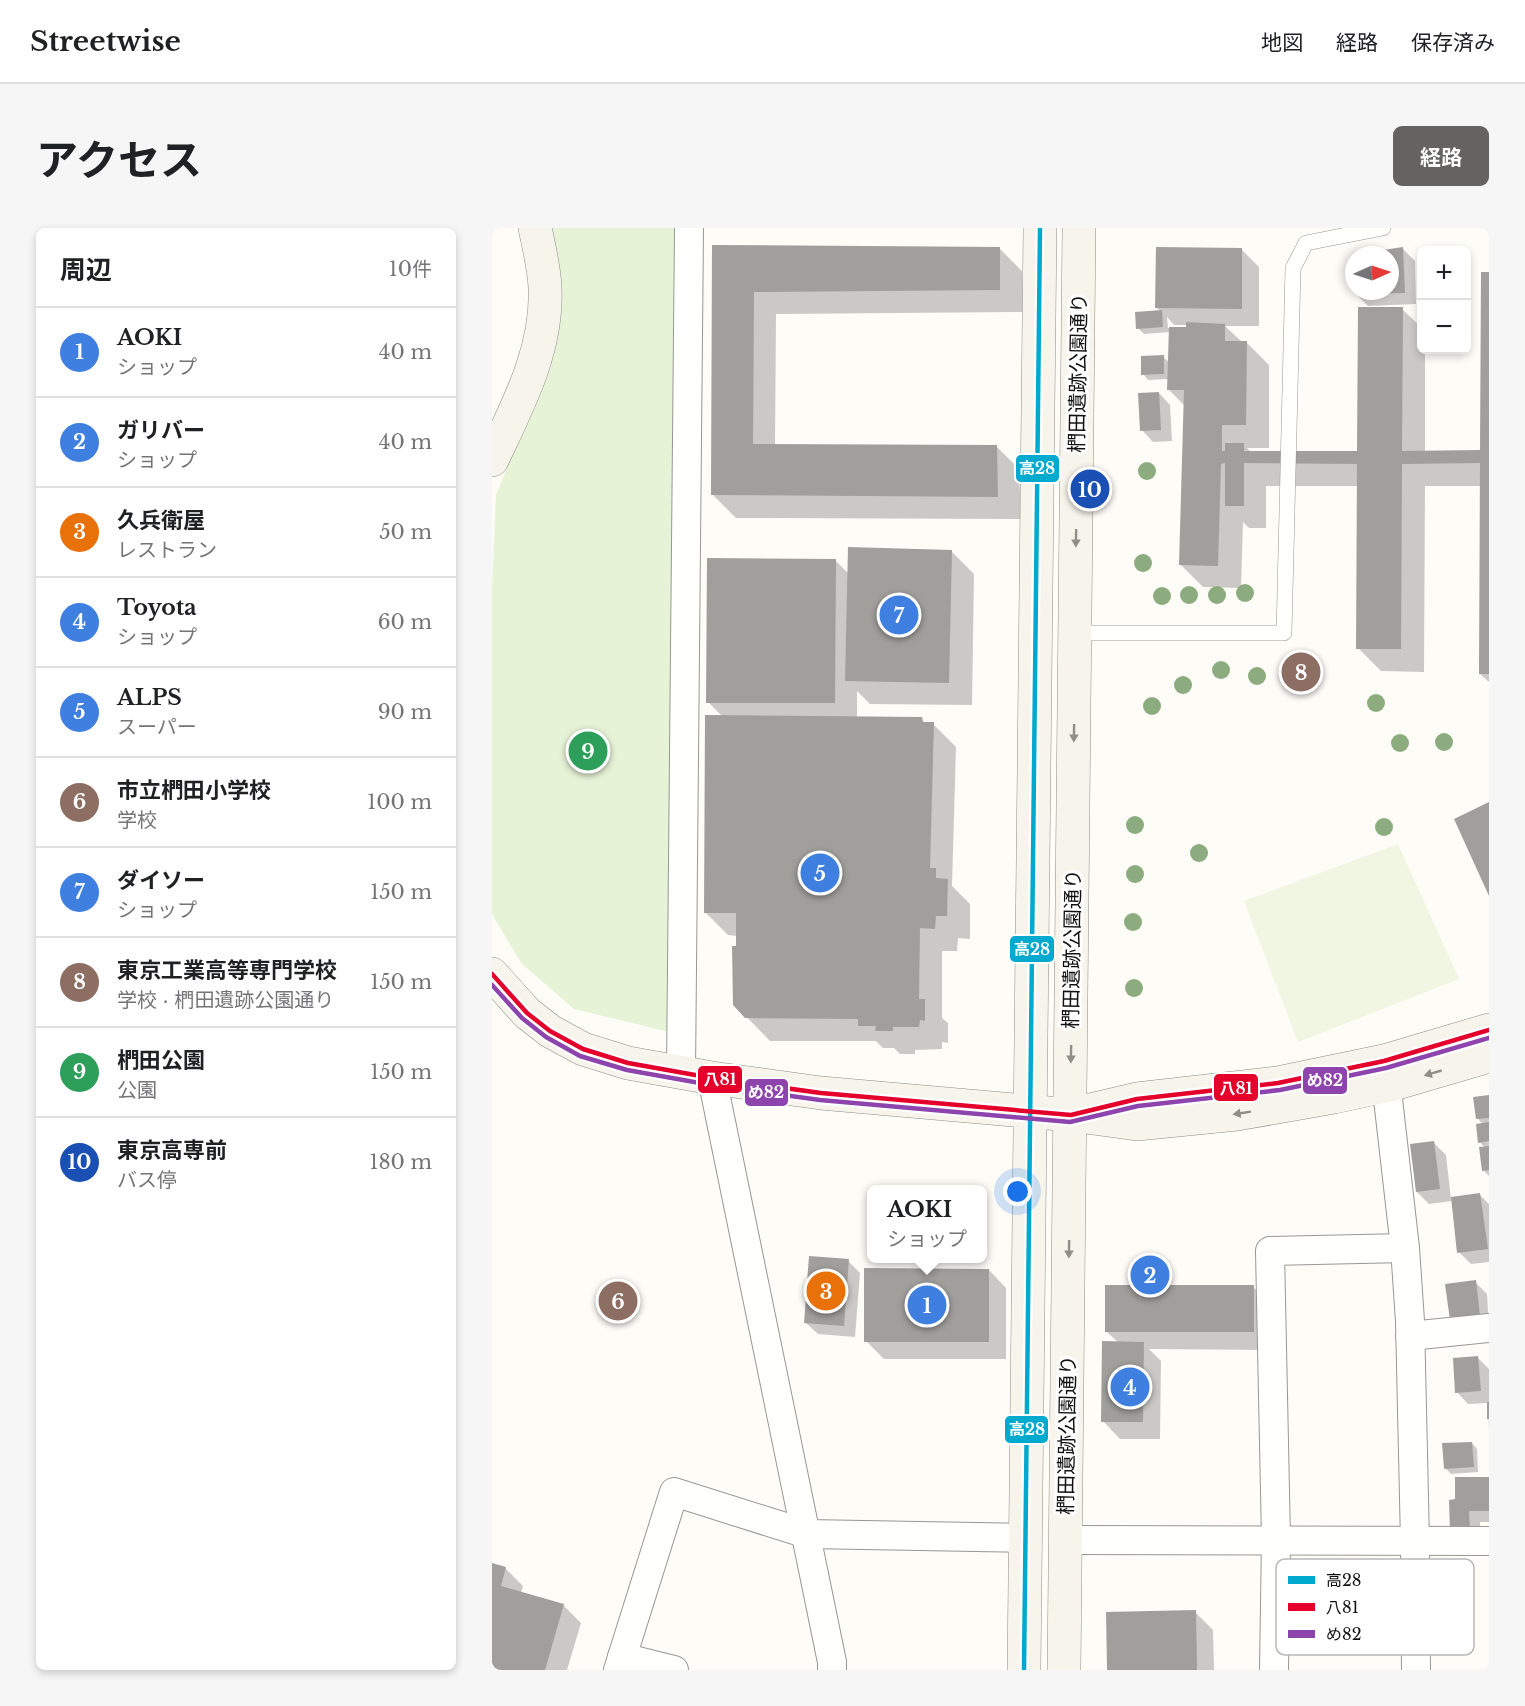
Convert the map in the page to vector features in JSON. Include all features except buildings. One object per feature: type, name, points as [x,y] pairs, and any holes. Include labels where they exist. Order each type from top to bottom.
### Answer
[{"type":"street","points":[[492,460],[526,383],[542,333],[545,286],[535,228]]},
{"type":"street","points":[[689,228],[697,1076],[807,1534],[832,1670]]},
{"type":"street","name":"椚田遺跡公園通り","points":[[1024,1670],[1040,228]]},
{"type":"street","name":"椚田遺跡公園通り","points":[[1064,1670],[1079,228]]},
{"type":"street","points":[[492,974],[510,997],[550,1031],[583,1049],[628,1063],[697,1076],[821,1093],[1031,1113],[1071,1115],[1137,1099],[1385,1073],[1489,1056]]},
{"type":"street","points":[[1385,1073],[1489,1030]]},
{"type":"street","points":[[1385,1073],[1405,1248],[1410,1336],[1415,1559]]},
{"type":"street","points":[[1274,1670],[1276,1539],[1270,1251],[1405,1248]]},
{"type":"street","points":[[1410,1336],[1489,1328]]},
{"type":"street","points":[[674,1670],[620,1663],[674,1492],[807,1534],[1026,1538]]},
{"type":"street","points":[[1066,1540],[1489,1541]]},
{"type":"street","points":[[1416,1655],[1416,1670]]},
{"type":"lane","points":[[1075,633],[1284,633],[1293,268],[1306,243],[1383,228]]},
{"type":"green space","points":[[552,228],[689,228],[682,1035],[574,1009],[521,963],[492,914],[492,587],[496,495],[553,356],[558,331]]},
{"type":"green space","points":[[1398,844],[1459,979],[1298,1042],[1244,901]]},
{"type":"transit line","name":"高28","points":[[1024,1670],[1040,228]]},
{"type":"transit line","name":"八81","points":[[492,974],[527,1013],[550,1031],[583,1049],[628,1063],[712,1078],[821,1093],[1071,1115],[1137,1099],[1278,1083],[1384,1061],[1489,1030]]},
{"type":"transit line","name":"め82","points":[[492,985],[522,1018],[546,1037],[580,1056],[627,1070],[711,1085],[820,1100],[1070,1122],[1138,1106],[1280,1090],[1386,1068],[1489,1038]]},
{"type":"place","name":"東京高専前","points":[[1090,489]]},
{"type":"place","name":"ダイソー","points":[[899,615]]},
{"type":"place","name":"東京工業高等専門学校","points":[[1301,672]]},
{"type":"place","name":"椚田公園","points":[[588,751]]},
{"type":"place","name":"ALPS","points":[[820,873]]},
{"type":"place","name":"ガリバー","points":[[1150,1275]]},
{"type":"place","name":"久兵衛屋","points":[[826,1291]]},
{"type":"place","name":"市立椚田小学校","points":[[618,1301]]},
{"type":"place","name":"AOKI","points":[[927,1305]]},
{"type":"place","name":"Toyota","points":[[1130,1387]]}]
